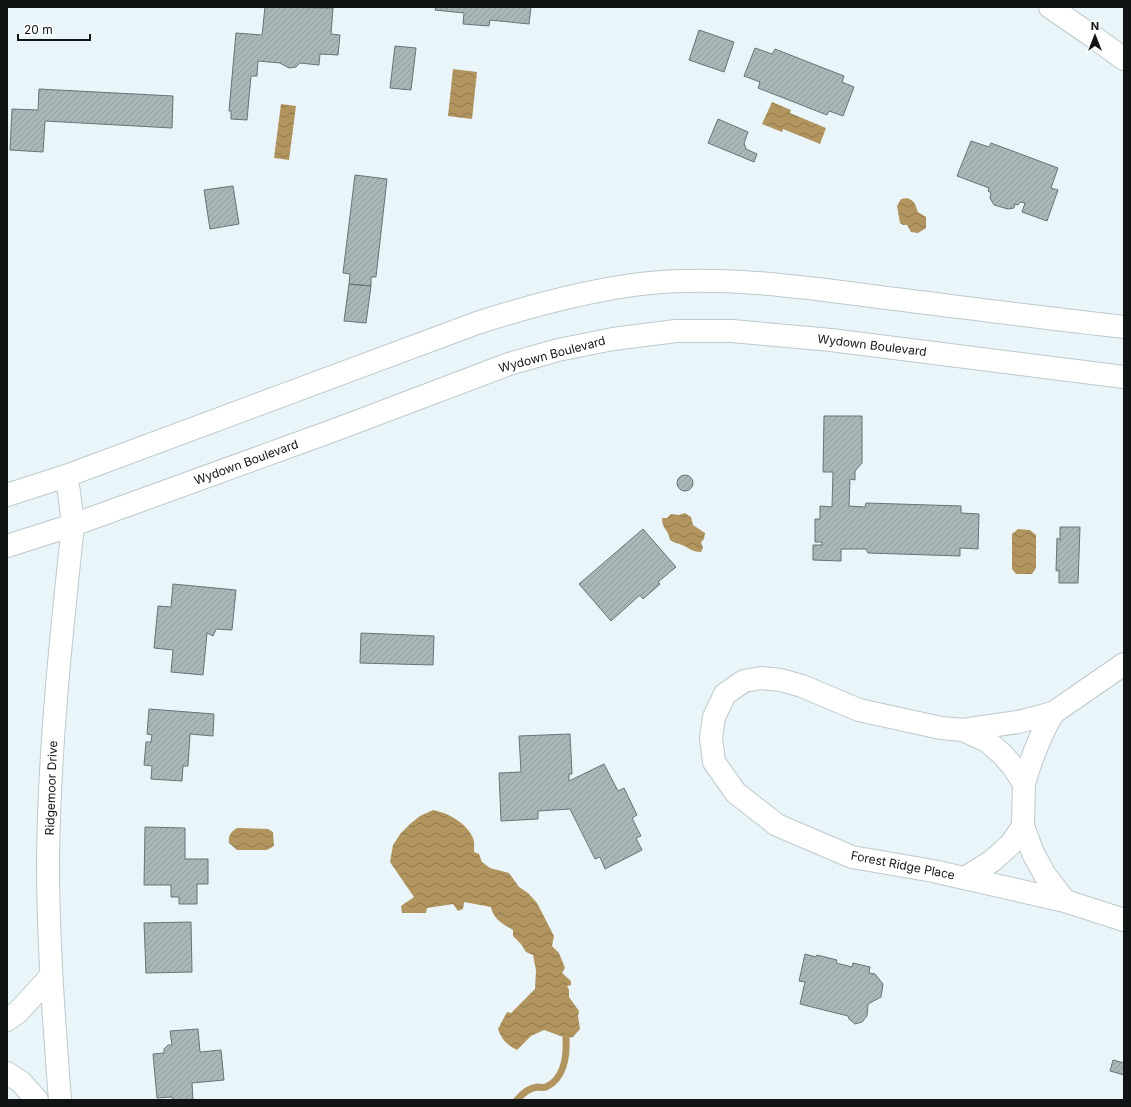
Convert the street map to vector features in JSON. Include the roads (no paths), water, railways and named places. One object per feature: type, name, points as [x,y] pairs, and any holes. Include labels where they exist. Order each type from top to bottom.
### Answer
[{"type":"street","points":[[1050,7],[1124,59]]},
{"type":"street","points":[[7,495],[66,476],[477,323],[541,304],[622,287],[650,283],[697,281],[755,283],[825,290],[1124,327]]},
{"type":"street","name":"Wydown Boulevard","points":[[7,546],[73,525],[332,431],[509,364],[558,350],[613,338],[676,331],[732,331],[776,334],[1124,378]]},
{"type":"street","name":"Ridgemoor Drive","points":[[60,1100],[51,976],[48,862],[52,753],[73,525],[66,476]]},
{"type":"street","name":"Forest Ridge Place","points":[[1124,664],[1053,713],[1018,722],[963,730],[941,728],[859,710],[802,686],[782,680],[761,678],[744,681],[725,694],[714,717],[711,738],[714,762],[736,793],[777,825],[852,857],[933,871],[1065,901],[1124,920]]},
{"type":"street","name":"Forest Ridge Place","points":[[1053,713],[1041,734],[1031,759],[1024,784],[1023,826],[1033,853],[1045,875],[1065,901]]},
{"type":"street","name":"Forest Ridge Place","points":[[963,730],[987,741],[1004,755],[1024,784]]},
{"type":"street","name":"Forest Ridge Place","points":[[965,878],[992,861],[1011,844],[1023,826]]},
{"type":"street","points":[[7,1020],[18,1012],[51,976]]},
{"type":"street","points":[[7,1073],[21,1082],[37,1100]]},
{"type":"water","points":[[453,69],[477,72],[472,119],[448,116]]},
{"type":"water","points":[[772,102],[791,110],[790,113],[826,128],[820,144],[783,129],[782,132],[762,124]]},
{"type":"water","points":[[281,104],[296,106],[289,160],[274,158]]},
{"type":"water","points":[[907,198],[914,202],[918,212],[926,217],[926,228],[918,233],[911,232],[907,225],[900,223],[897,206],[901,199]]},
{"type":"water","points":[[685,513],[691,517],[693,525],[705,533],[704,539],[701,542],[703,548],[701,552],[693,551],[670,540],[663,525],[662,518],[667,518],[671,514],[679,515]]},
{"type":"water","points":[[1018,529],[1030,530],[1036,535],[1036,568],[1032,574],[1016,574],[1012,569],[1012,534]]},
{"type":"water","points":[[433,810],[444,813],[461,822],[473,838],[474,852],[479,854],[482,862],[490,868],[509,873],[519,887],[528,893],[537,903],[554,936],[552,946],[559,953],[565,968],[562,973],[571,981],[571,985],[567,986],[569,990],[569,997],[579,1011],[578,1016],[580,1029],[573,1037],[566,1038],[544,1030],[531,1036],[517,1050],[510,1046],[501,1036],[498,1029],[507,1012],[511,1013],[535,989],[536,970],[533,955],[526,952],[513,936],[513,930],[496,918],[491,907],[464,902],[463,909],[458,911],[453,904],[427,908],[426,913],[402,913],[401,906],[414,897],[390,862],[393,845],[401,833],[410,824],[420,816]]},
{"type":"water","points":[[237,828],[268,829],[273,832],[274,846],[267,850],[237,850],[229,843],[229,838],[230,834]]},
{"type":"waterway","points":[[517,1100],[528,1090],[537,1087],[546,1087],[561,1073],[565,1059],[566,1038]]}]
